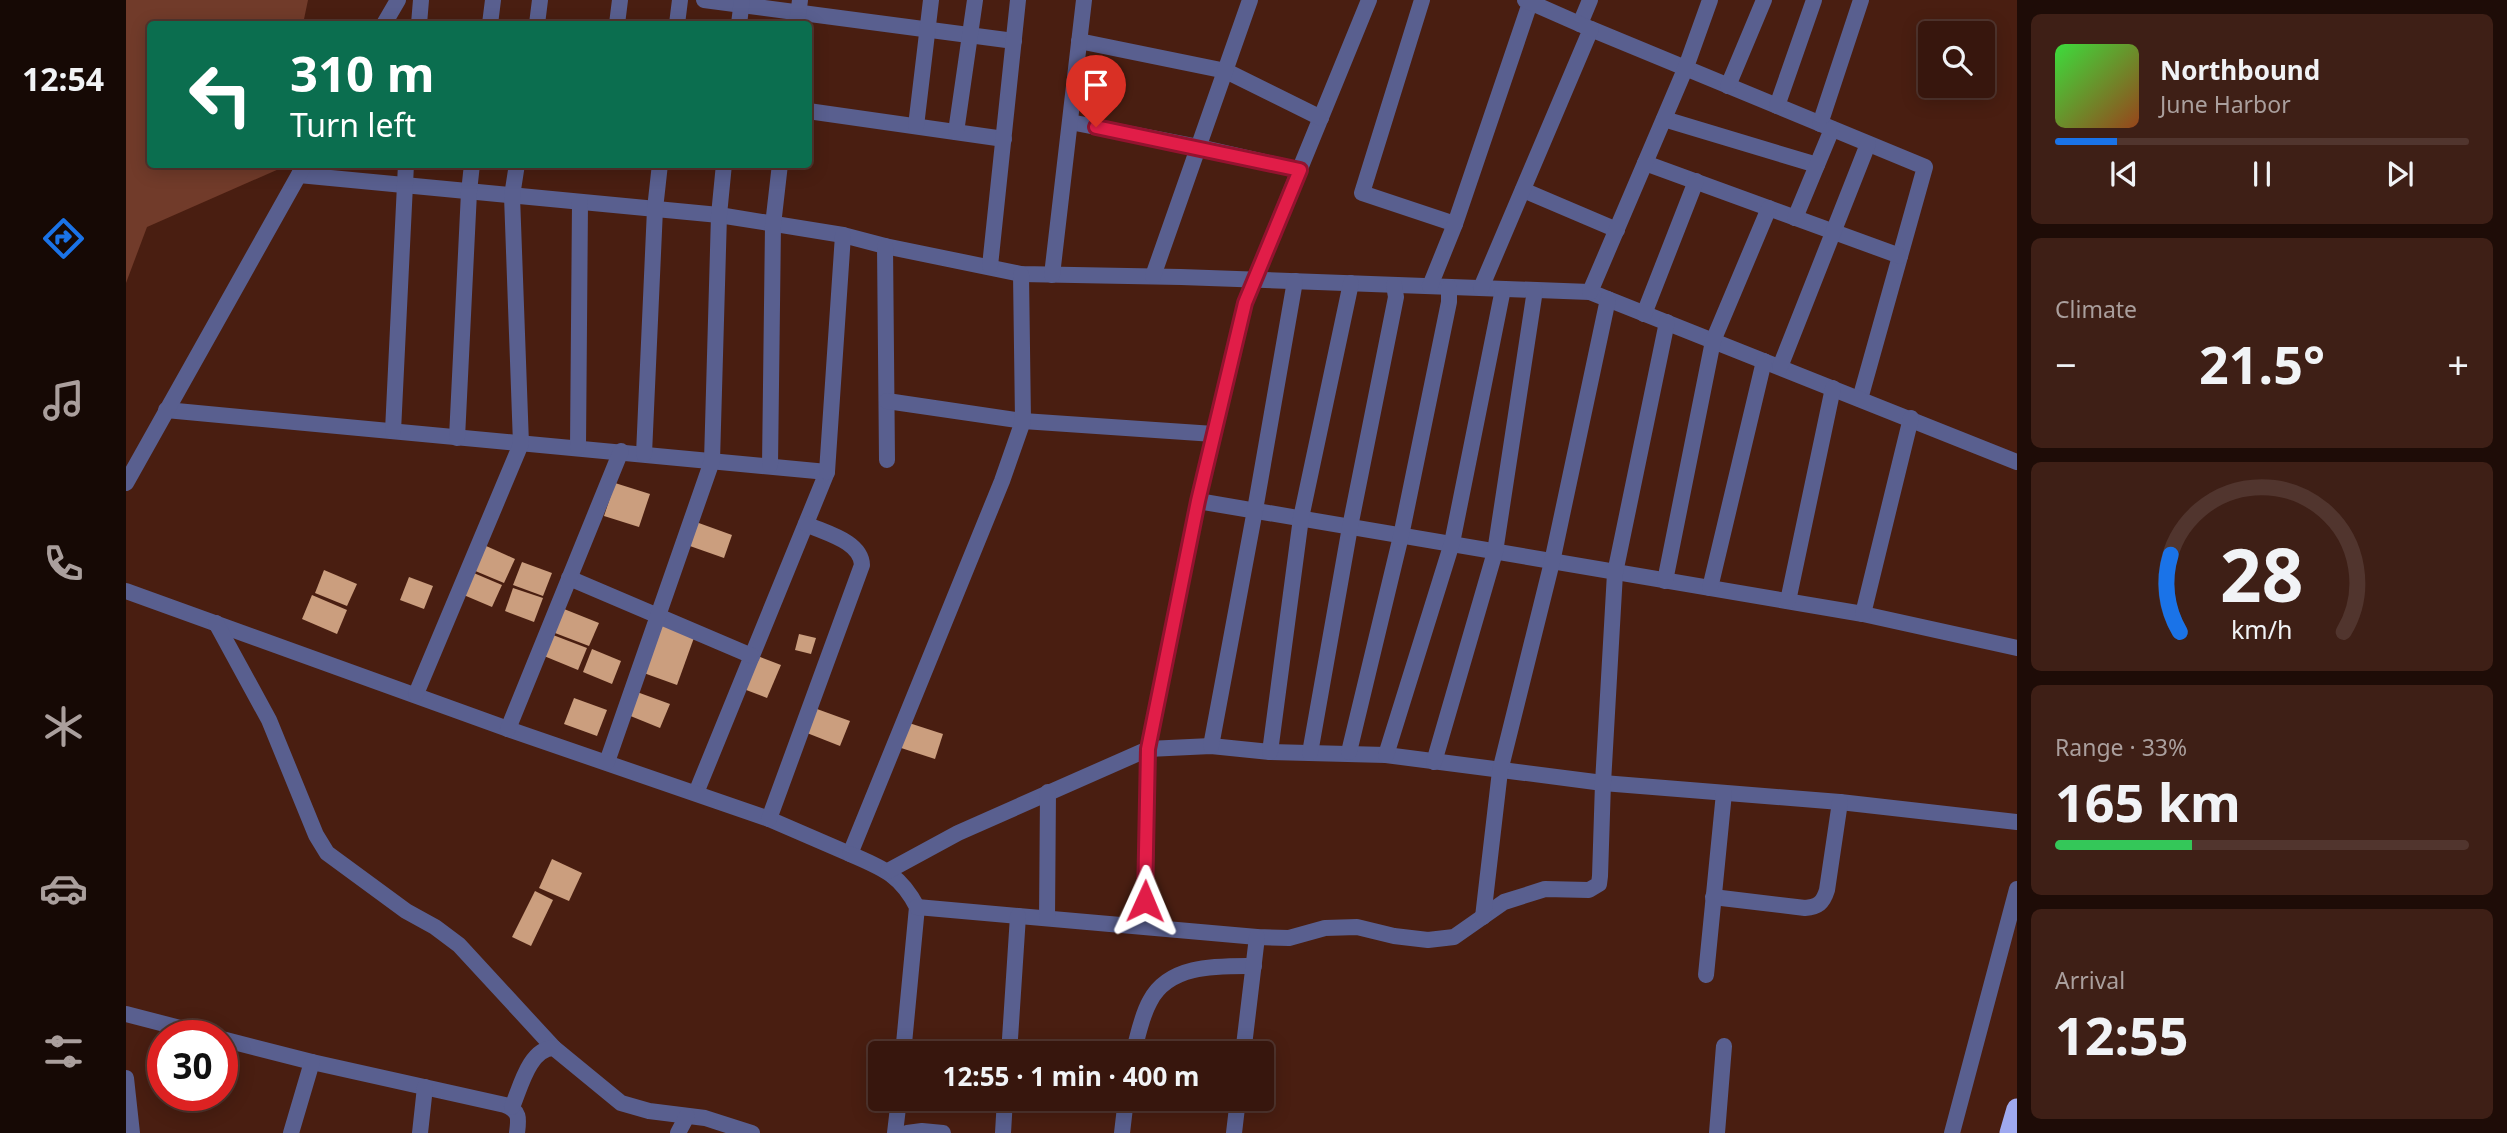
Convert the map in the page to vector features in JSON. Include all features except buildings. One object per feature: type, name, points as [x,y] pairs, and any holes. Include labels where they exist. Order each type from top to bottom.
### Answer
[{"type":"highway","points":[[2010,1133],[2017,1109]]},
{"type":"street","points":[[386,21],[398,0]]},
{"type":"street","points":[[419,21],[421,0]]},
{"type":"street","points":[[490,21],[493,0]]},
{"type":"street","points":[[537,21],[540,0]]},
{"type":"street","points":[[617,21],[620,0]]},
{"type":"street","points":[[677,21],[680,0]]},
{"type":"street","points":[[704,0],[741,2],[1014,41]]},
{"type":"street","points":[[916,126],[931,0]]},
{"type":"street","points":[[956,132],[975,0]]},
{"type":"street","points":[[990,266],[1018,0]]},
{"type":"street","points":[[1052,275],[1084,0]]},
{"type":"street","points":[[1153,276],[1250,0]]},
{"type":"street","points":[[1144,926],[1148,749],[1198,501],[1245,303],[1368,0]]},
{"type":"street","points":[[1422,0],[1362,192],[1454,224]]},
{"type":"street","points":[[1481,288],[1523,190],[1586,27],[1590,0]]},
{"type":"street","points":[[1590,292],[1686,67],[1710,0]]},
{"type":"street","points":[[1728,86],[1764,0]]},
{"type":"street","points":[[1777,106],[1814,0]]},
{"type":"street","points":[[1795,218],[1817,165],[1861,0]]},
{"type":"street","points":[[1430,286],[1454,224],[1528,1],[1925,167],[1860,399]]},
{"type":"street","points":[[739,21],[741,2]]},
{"type":"street","points":[[1079,41],[1226,71],[1321,118]]},
{"type":"street","points":[[812,112],[1004,139]]},
{"type":"street","points":[[1664,119],[1817,165]]},
{"type":"street","points":[[1070,122],[1300,170]]},
{"type":"street","points":[[1780,367],[1868,144]]},
{"type":"street","points":[[1645,163],[1900,256]]},
{"type":"street","points":[[393,431],[406,168]]},
{"type":"street","points":[[457,438],[472,168]]},
{"type":"street","points":[[416,694],[521,444],[512,196],[516,168]]},
{"type":"street","points":[[644,454],[655,209],[660,168]]},
{"type":"street","points":[[607,762],[712,461],[719,215],[724,168]]},
{"type":"street","points":[[770,465],[773,225],[780,168]]},
{"type":"street","points":[[126,483],[302,170],[404,186],[719,215],[843,235],[1021,274],[1153,276],[1590,292],[2017,461]]},
{"type":"street","points":[[1644,314],[1696,181]]},
{"type":"street","points":[[1523,190],[1617,230]]},
{"type":"street","points":[[578,447],[580,202]]},
{"type":"street","points":[[1665,581],[1713,341],[1769,208]]},
{"type":"street","points":[[696,793],[827,472],[843,235]]},
{"type":"street","points":[[885,246],[887,460]]},
{"type":"street","points":[[850,854],[1002,481],[1023,421],[1021,274]]},
{"type":"street","points":[[1211,747],[1295,281]]},
{"type":"street","points":[[1270,752],[1301,518],[1351,283]]},
{"type":"street","points":[[1310,753],[1350,527],[1396,297],[1394,285]]},
{"type":"street","points":[[1349,752],[1401,536],[1449,302],[1448,287]]},
{"type":"street","points":[[1386,755],[1452,543],[1503,289]]},
{"type":"street","points":[[1434,762],[1494,552],[1535,290]]},
{"type":"street","points":[[1483,918],[1500,771],[1552,562],[1608,299]]},
{"type":"street","points":[[917,907],[1257,937],[1289,938],[1325,928],[1357,927],[1428,940],[1454,937],[1504,902],[1532,891],[1555,888],[1584,891],[1594,888],[1599,884],[1615,573],[1667,322]]},
{"type":"street","points":[[1710,589],[1764,361]]},
{"type":"street","points":[[1788,601],[1833,388]]},
{"type":"street","points":[[887,401],[1023,421],[1214,433]]},
{"type":"street","points":[[166,410],[827,472]]},
{"type":"street","points":[[1863,614],[1911,418]]},
{"type":"street","points":[[508,729],[621,451]]},
{"type":"street","points":[[1198,501],[1863,614],[2017,648]]},
{"type":"street","points":[[769,819],[862,565],[862,556],[855,547],[806,524]]},
{"type":"street","points":[[569,579],[751,656]]},
{"type":"street","points":[[126,591],[508,729],[769,819],[888,871],[909,892],[917,907],[904,1041]]},
{"type":"street","points":[[216,623],[268,720],[316,835],[327,853],[406,911],[435,927],[459,945],[554,1048],[621,1103],[649,1111],[705,1118],[752,1133]]},
{"type":"street","points":[[888,871],[958,833],[1148,749],[1211,747],[1270,752],[1386,755],[1603,783],[1840,802],[2017,822]]},
{"type":"street","points":[[1047,918],[1048,792]]},
{"type":"street","points":[[1706,975],[1724,793]]},
{"type":"street","points":[[1713,897],[1816,907],[1824,901],[1827,890],[1840,802]]},
{"type":"street","points":[[1952,1133],[2017,889]]},
{"type":"street","points":[[1014,1041],[1018,916]]},
{"type":"street","points":[[1245,1041],[1257,937]]},
{"type":"street","points":[[1137,1041],[1150,999],[1166,981],[1200,969],[1254,966]]},
{"type":"street","points":[[126,1014],[149,1020]]},
{"type":"street","points":[[238,1043],[512,1107],[519,1115],[517,1133]]},
{"type":"street","points":[[1717,1133],[1724,1046]]},
{"type":"street","points":[[512,1107],[531,1065],[542,1052],[554,1048]]},
{"type":"street","points":[[291,1133],[313,1062]]},
{"type":"street","points":[[126,1078],[132,1133]]},
{"type":"street","points":[[420,1133],[425,1087]]},
{"type":"street","points":[[895,1133],[898,1111]]},
{"type":"street","points":[[1003,1133],[1005,1111]]},
{"type":"street","points":[[1122,1133],[1125,1111]]},
{"type":"street","points":[[1234,1133],[1237,1111]]},
{"type":"street","points":[[678,1133],[687,1116]]},
{"type":"street","points":[[907,1133],[943,1133]]},
{"type":"shaded area","points":[[126,0],[308,0],[304,21],[147,21],[147,168],[279,168],[147,227],[126,283]]},
{"type":"route","points":[[1096,127],[1300,170],[1245,303],[1198,501],[1148,749],[1145,901]]}]
